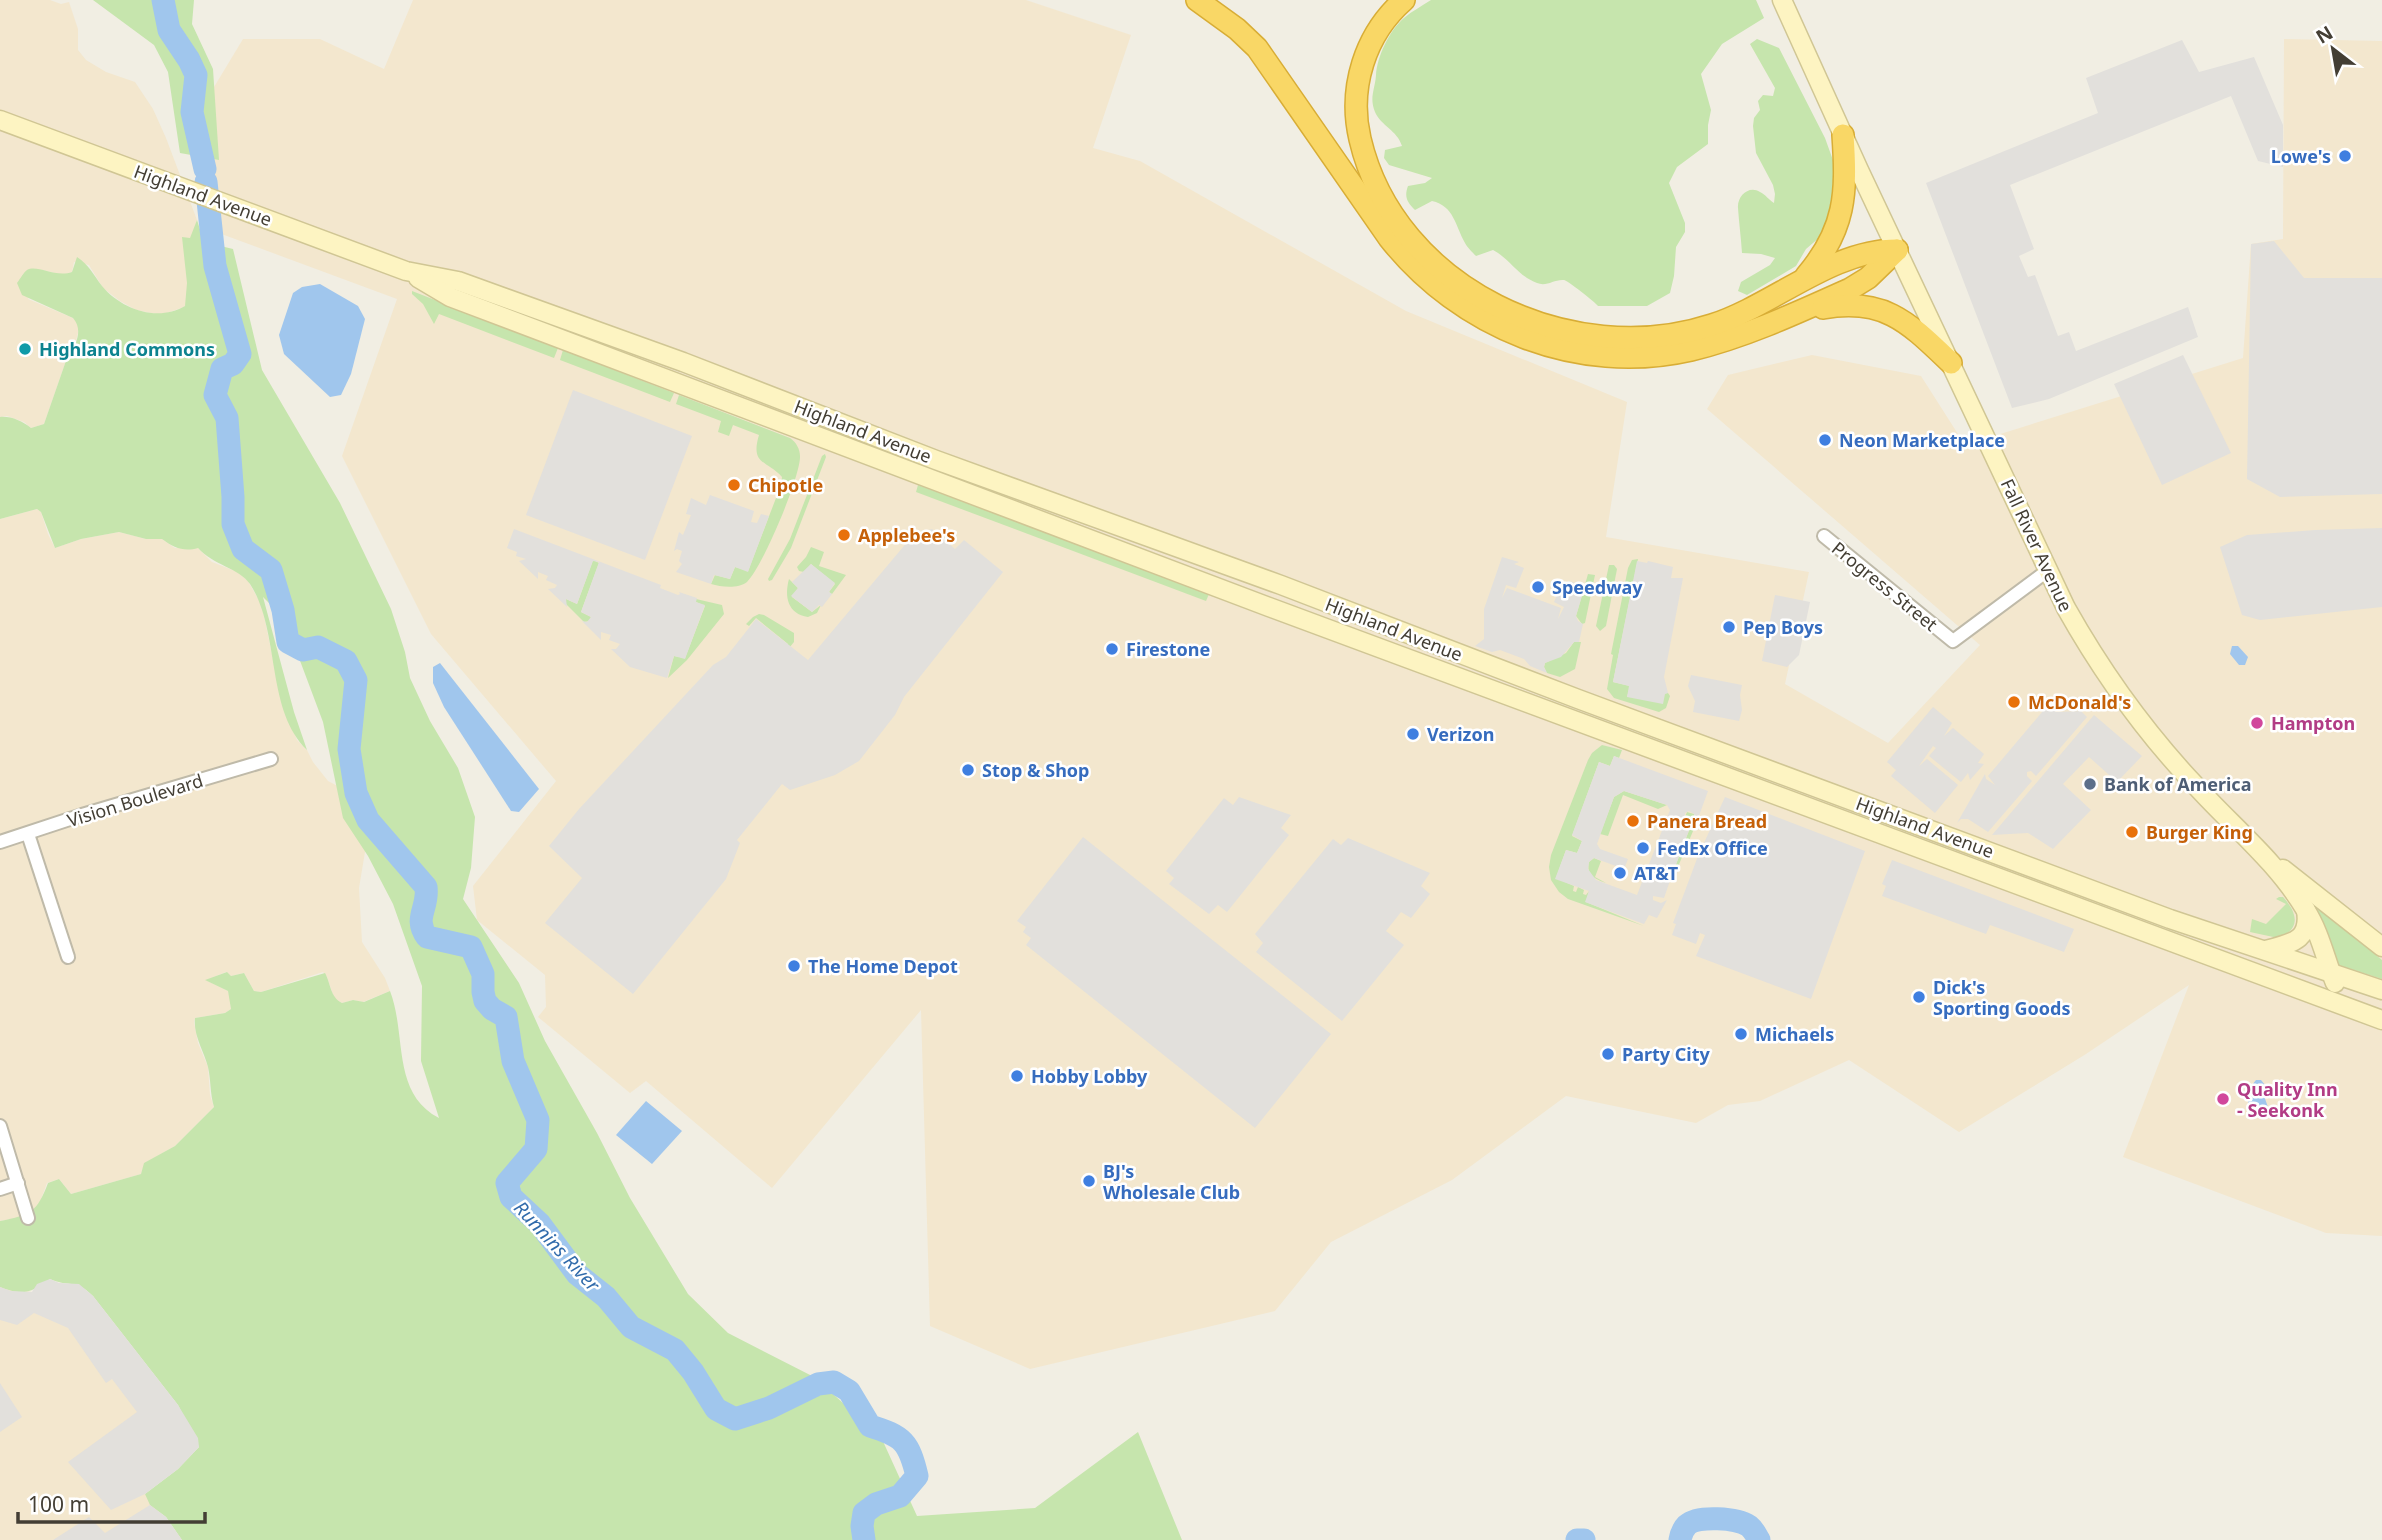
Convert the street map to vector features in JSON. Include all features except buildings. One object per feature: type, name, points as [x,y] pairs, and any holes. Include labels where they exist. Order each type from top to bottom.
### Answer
[{"type":"highway","points":[[1198,0],[1237,29],[1256,48],[1400,252],[1445,294],[1484,320],[1516,335],[1584,353],[1620,356],[1689,350],[1721,341],[1859,284],[1897,250]]},
{"type":"highway","points":[[1404,0],[1381,25],[1363,61],[1356,103],[1358,132],[1371,173],[1398,220],[1435,262],[1468,289],[1507,312],[1555,329],[1587,335],[1637,338],[1678,334],[1715,324],[1744,312],[1802,280],[1856,257],[1876,251],[1897,250]]},
{"type":"highway","points":[[1802,280],[1826,250],[1842,214],[1845,180],[1843,135]]},
{"type":"highway","points":[[1767,323],[1827,307],[1851,304],[1873,306],[1907,323],[1951,363]]},
{"type":"main road","name":"Fall River Avenue","points":[[1782,0],[2047,571],[2098,664],[2136,716],[2194,785],[2267,859],[2306,910],[2322,942],[2338,989],[2351,1007]]},
{"type":"main road","name":"Highland Avenue","points":[[0,120],[406,271],[458,281],[683,362],[936,460],[1282,585],[1587,702],[2170,919],[2382,990]]},
{"type":"main road","name":"Highland Avenue","points":[[406,271],[450,297],[832,443],[2377,1018]]},
{"type":"main road","name":"Fall River Avenue","points":[[2267,859],[2295,876],[2382,947]]},
{"type":"main road","points":[[2266,950],[2297,940],[2304,934],[2308,922],[2306,910]]},
{"type":"street","name":"Progress Street","points":[[1824,536],[1953,641],[2047,571]]},
{"type":"street","name":"Vision Boulevard","points":[[0,842],[271,760]]},
{"type":"street","points":[[29,834],[68,957]]},
{"type":"street","points":[[0,1126],[28,1218]]},
{"type":"street","points":[[0,1189],[18,1183]]},
{"type":"shaded area","points":[[0,0],[50,0],[61,4],[69,2],[78,29],[78,50],[86,60],[106,72],[135,82],[153,109],[197,220],[189,244],[200,286],[184,307],[161,315],[136,310],[120,301],[103,288],[89,265],[74,262],[72,272],[63,275],[42,270],[28,299],[73,318],[78,323],[78,333],[44,424],[31,428],[24,422],[7,416],[0,417]]},
{"type":"shaded area","points":[[413,0],[1026,0],[1131,35],[1093,148],[1140,161],[1406,311],[1627,402],[1606,537],[1809,572],[1785,684],[1888,743],[1980,645],[1707,409],[1728,375],[1812,355],[1921,376],[1965,445],[2243,358],[2251,244],[2283,239],[2284,39],[2382,41],[2382,1236],[2326,1233],[2123,1157],[2189,985],[2086,1054],[1959,1132],[1849,1060],[1760,1101],[1728,1105],[1696,1123],[1566,1096],[1452,1180],[1331,1242],[1275,1311],[1030,1369],[930,1326],[921,1010],[772,1188],[646,1081],[630,1093],[538,1017],[546,1007],[545,975],[477,920],[473,886],[556,781],[431,634],[342,456],[397,299],[208,229],[208,97],[243,39],[320,39],[384,69]]},
{"type":"shaded area","points":[[2182,40],[2199,72],[2254,57],[2283,125],[2283,167],[2258,161],[2231,96],[2010,185],[2034,249],[2019,256],[2028,277],[2035,275],[2058,336],[2069,332],[2076,351],[2188,307],[2198,337],[2049,399],[2012,408],[1926,183],[2098,113],[2086,78]]},
{"type":"shaded area","points":[[2274,241],[2304,278],[2382,278],[2382,494],[2280,497],[2247,479],[2251,244]]},
{"type":"shaded area","points":[[2183,355],[2231,453],[2162,485],[2114,384]]},
{"type":"shaded area","points":[[573,390],[692,436],[645,560],[526,515]]},
{"type":"shaded area","points":[[710,495],[754,511],[751,522],[757,523],[761,514],[769,516],[748,572],[735,567],[730,579],[714,575],[711,584],[676,572],[682,564],[679,561],[682,551],[674,551],[679,532],[683,535],[691,515],[686,514],[691,498],[706,505]]},
{"type":"shaded area","points":[[37,509],[41,512],[55,548],[81,539],[119,532],[146,539],[162,539],[175,548],[198,548],[212,562],[238,572],[248,581],[262,606],[281,698],[297,740],[328,781],[349,792],[368,834],[359,888],[362,942],[385,978],[390,991],[363,1002],[353,1000],[342,1003],[336,1000],[323,972],[261,992],[254,991],[244,973],[231,976],[226,972],[206,980],[228,991],[231,1009],[225,1013],[195,1018],[194,1022],[198,1043],[208,1067],[210,1095],[214,1107],[175,1146],[145,1163],[141,1174],[71,1194],[59,1179],[47,1183],[39,1205],[22,1217],[0,1221],[0,519]]},
{"type":"shaded area","points":[[2382,528],[2382,607],[2260,620],[2242,615],[2220,547],[2247,535]]},
{"type":"shaded area","points":[[514,529],[661,585],[660,588],[678,595],[679,592],[697,598],[696,602],[705,605],[685,659],[674,656],[667,678],[630,667],[611,649],[616,649],[620,644],[609,640],[611,635],[601,632],[601,640],[582,621],[587,622],[591,617],[581,612],[599,562],[593,561],[577,604],[566,599],[567,607],[548,589],[557,585],[546,580],[548,576],[538,572],[538,579],[519,561],[526,559],[516,556],[517,552],[507,548]]},
{"type":"shaded area","points":[[932,529],[955,549],[964,540],[1003,572],[904,697],[895,715],[859,761],[835,775],[790,790],[782,784],[737,840],[740,843],[726,879],[633,994],[545,923],[582,878],[549,846],[579,809],[713,665],[726,657],[756,619],[808,660],[914,534]]},
{"type":"shaded area","points":[[1502,557],[1519,562],[1514,564],[1524,568],[1516,588],[1506,585],[1502,598],[1507,588],[1561,608],[1558,619],[1564,607],[1554,602],[1560,588],[1570,591],[1572,586],[1569,581],[1585,586],[1576,616],[1583,624],[1579,642],[1574,642],[1561,657],[1545,663],[1547,673],[1530,666],[1524,659],[1500,650],[1492,652],[1475,646],[1484,639],[1484,609]]},
{"type":"shaded area","points":[[1637,561],[1673,567],[1671,578],[1683,578],[1664,677],[1668,693],[1665,694],[1663,704],[1627,697],[1629,686],[1613,682]]},
{"type":"shaded area","points":[[811,564],[835,583],[829,592],[832,594],[822,607],[819,605],[812,612],[791,596],[798,588],[792,582]]},
{"type":"shaded area","points":[[1775,595],[1810,602],[1799,655],[1787,667],[1762,661]]},
{"type":"shaded area","points":[[1691,675],[1742,685],[1739,721],[1693,712],[1695,701],[1688,686]]},
{"type":"shaded area","points":[[2048,705],[2056,712],[2081,711],[2087,717],[2036,776],[2031,771],[2027,772],[2032,781],[1988,832],[1968,819],[1961,819],[1957,823],[1985,774],[1986,779],[1995,785],[1988,776]]},
{"type":"shaded area","points":[[1933,707],[1952,723],[1944,736],[1953,728],[1984,754],[1978,763],[1984,764],[1970,780],[1968,773],[1961,782],[1929,756],[1936,748],[1933,746],[1919,766],[1927,759],[1958,785],[1935,813],[1891,776],[1896,770],[1887,762]]},
{"type":"shaded area","points":[[2094,715],[2142,756],[2117,782],[2089,757],[2063,784],[2091,810],[2053,849],[2028,833],[1992,835]]},
{"type":"shaded area","points":[[1614,756],[1708,791],[1696,824],[1694,814],[1689,811],[1685,813],[1685,817],[1693,820],[1675,867],[1679,868],[1676,876],[1672,875],[1664,898],[1653,896],[1653,900],[1661,903],[1667,900],[1657,918],[1649,915],[1644,924],[1585,902],[1589,891],[1555,879],[1566,850],[1577,853],[1582,841],[1572,835],[1599,762],[1610,766]],"holes":[[[1624,791],[1667,805],[1670,810],[1637,895],[1596,880],[1588,869],[1589,862],[1594,858],[1624,869],[1628,859],[1600,849],[1597,844],[1614,797]]]},
{"type":"shaded area","points":[[1239,797],[1291,815],[1281,828],[1289,835],[1227,912],[1218,905],[1209,914],[1169,884],[1174,878],[1166,871],[1224,798],[1233,805]]},
{"type":"shaded area","points":[[1725,797],[1865,851],[1811,999],[1696,956],[1705,935],[1700,933],[1696,944],[1672,935],[1676,924],[1673,923],[1698,856]]},
{"type":"shaded area","points":[[1083,837],[1331,1034],[1255,1128],[1026,945],[1031,938],[1023,932],[1026,927],[1017,921]]},
{"type":"shaded area","points":[[1348,838],[1430,873],[1421,886],[1430,894],[1411,918],[1401,912],[1386,931],[1404,945],[1342,1021],[1256,952],[1263,943],[1255,934],[1333,839],[1341,845]]},
{"type":"shaded area","points":[[1892,860],[2074,929],[2064,952],[1990,925],[1986,934],[1882,896],[1886,886],[1882,884]]},
{"type":"shaded area","points":[[50,1279],[59,1283],[79,1284],[93,1296],[178,1405],[198,1438],[199,1447],[178,1469],[145,1494],[111,1510],[68,1462],[137,1412],[112,1379],[106,1383],[68,1328],[34,1313],[17,1325],[0,1320],[0,1287],[11,1291],[32,1292],[37,1284]]},
{"type":"shaded area","points":[[0,1287],[32,1292],[178,1405],[145,1494],[182,1540],[0,1540]]},
{"type":"shaded area","points":[[0,1383],[22,1417],[0,1432]]},
{"type":"shaded area","points":[[150,1505],[166,1517],[182,1540],[53,1540],[89,1517],[105,1533]]},
{"type":"green space","points":[[93,0],[194,0],[192,24],[213,69],[219,160],[180,153],[168,72],[154,45]]},
{"type":"green space","points":[[1431,0],[1756,0],[1764,18],[1722,44],[1701,74],[1711,110],[1708,144],[1677,167],[1669,183],[1685,223],[1685,232],[1676,247],[1670,293],[1647,306],[1598,306],[1564,280],[1544,284],[1531,280],[1493,250],[1476,256],[1466,245],[1453,217],[1445,207],[1432,201],[1415,210],[1410,204],[1406,196],[1408,186],[1425,183],[1432,178],[1389,165],[1384,158],[1385,150],[1402,146],[1397,136],[1378,117],[1372,98],[1379,60],[1389,37],[1404,18]]},
{"type":"green space","points":[[1757,39],[1779,48],[1825,138],[1834,163],[1835,185],[1830,223],[1820,237],[1806,249],[1796,266],[1747,295],[1738,291],[1741,282],[1770,265],[1775,258],[1742,253],[1738,214],[1739,199],[1744,193],[1756,190],[1774,203],[1775,194],[1756,153],[1753,126],[1754,118],[1760,110],[1758,101],[1763,95],[1773,96],[1775,88],[1750,44]]},
{"type":"green space","points":[[197,220],[204,242],[233,249],[262,370],[340,503],[391,609],[410,678],[430,721],[458,768],[475,817],[471,868],[463,899],[519,983],[545,1041],[630,1198],[688,1294],[728,1333],[814,1377],[881,1437],[917,1516],[1035,1508],[1138,1432],[1182,1540],[182,1540],[166,1517],[150,1505],[145,1494],[178,1469],[199,1447],[178,1405],[87,1290],[50,1279],[27,1292],[15,1292],[0,1287],[0,1221],[32,1211],[48,1183],[59,1179],[71,1194],[141,1174],[144,1163],[175,1146],[214,1107],[208,1067],[197,1037],[195,1018],[225,1013],[231,1009],[228,991],[205,980],[227,972],[231,976],[244,973],[254,991],[261,992],[325,973],[333,994],[342,1003],[353,1000],[364,1002],[390,991],[403,1062],[413,1094],[439,1118],[421,1061],[422,986],[393,904],[368,856],[343,818],[323,722],[296,650],[278,612],[263,597],[307,750],[294,733],[285,714],[260,603],[250,584],[239,574],[211,559],[198,548],[184,549],[162,539],[146,539],[119,532],[81,539],[55,548],[41,512],[37,509],[0,519],[0,417],[8,417],[31,428],[44,424],[78,332],[73,318],[22,295],[17,283],[26,271],[31,269],[72,272],[77,257],[120,302],[152,313],[175,311],[185,306],[187,283],[182,237],[190,238]]},
{"type":"green space","points":[[412,291],[558,348],[554,358],[439,314],[434,324]]},
{"type":"green space","points":[[563,350],[674,393],[670,402],[560,360]]},
{"type":"green space","points":[[679,395],[790,438],[799,451],[799,467],[771,541],[754,573],[747,582],[739,586],[711,584],[715,575],[730,579],[735,567],[748,571],[782,477],[758,457],[759,435],[733,425],[729,436],[718,432],[721,421],[676,404]]},
{"type":"green space","points":[[825,454],[791,548],[769,581],[790,539]]},
{"type":"green space","points":[[918,485],[1209,594],[1206,601],[916,492]]},
{"type":"green space","points":[[811,547],[824,552],[819,566],[846,575],[832,594],[829,592],[835,584],[811,564],[804,572],[797,567]]},
{"type":"green space","points":[[1638,559],[1613,682],[1630,686],[1627,697],[1668,693],[1670,696],[1666,708],[1659,712],[1614,698],[1607,689],[1628,568],[1632,560]]},
{"type":"green space","points":[[593,560],[599,563],[581,612],[591,617],[584,622],[565,603],[566,599],[577,604]]},
{"type":"green space","points":[[1609,565],[1614,565],[1617,569],[1606,626],[1600,631],[1596,626]]},
{"type":"green space","points":[[1588,574],[1595,575],[1585,623],[1582,624],[1576,616]]},
{"type":"green space","points":[[789,579],[798,588],[792,597],[812,612],[821,605],[817,613],[808,617],[792,608],[787,592]]},
{"type":"green space","points":[[696,599],[722,605],[724,614],[687,660],[668,678],[674,656],[685,658],[705,606],[696,602]]},
{"type":"green space","points":[[759,614],[794,633],[794,642],[784,654],[788,644],[756,618],[749,626],[746,624]]},
{"type":"green space","points":[[1574,642],[1581,642],[1575,669],[1560,677],[1547,673],[1545,663],[1566,653]]},
{"type":"green space","points":[[1602,745],[1622,750],[1619,758],[1614,756],[1610,766],[1599,762],[1572,836],[1582,841],[1577,853],[1566,850],[1556,878],[1574,886],[1573,891],[1576,892],[1578,887],[1584,890],[1583,894],[1586,895],[1589,891],[1586,902],[1644,926],[1568,899],[1551,880],[1551,855],[1588,760]]},
{"type":"green space","points":[[1624,791],[1667,805],[1658,809],[1623,795],[1608,836],[1600,834],[1614,797]]},
{"type":"green space","points":[[1687,812],[1694,814],[1696,824],[1677,869],[1675,867],[1693,820],[1685,817]]},
{"type":"green space","points":[[1594,858],[1601,861],[1595,877],[1606,883],[1595,878],[1590,873],[1589,862]]},
{"type":"green space","points":[[2283,897],[2292,908],[2295,920],[2291,930],[2278,938],[2250,932],[2252,919],[2266,924],[2286,904],[2276,899]]},
{"type":"green space","points":[[2313,906],[2382,960],[2382,979],[2338,965],[2329,936]]},
{"type":"water","points":[[320,284],[358,306],[365,319],[351,374],[341,395],[330,397],[284,354],[279,335],[293,293],[302,287]]},
{"type":"water","points":[[2232,646],[2238,646],[2248,657],[2245,665],[2239,665],[2230,654]]},
{"type":"water","points":[[440,663],[539,789],[519,812],[511,811],[444,707],[433,683],[433,667]]},
{"type":"water","points":[[2256,1080],[2261,1080],[2265,1085],[2263,1093],[2269,1110],[2263,1115],[2255,1114],[2248,1102]]},
{"type":"water","points":[[646,1101],[682,1131],[652,1164],[616,1135]]},
{"type":"waterway","name":"Runnins River","points":[[163,0],[169,30],[196,75],[192,112],[205,169]]},
{"type":"waterway","name":"Runnins River","points":[[206,182],[215,266],[240,354],[233,364],[222,369],[215,395],[227,418],[233,524],[243,549],[271,570],[283,610],[288,642],[303,650],[318,647],[346,661],[356,680],[349,749],[356,793],[368,820],[426,887],[421,924],[427,937],[471,947],[483,974],[485,1001],[492,1009],[506,1017],[513,1061],[538,1120],[536,1149],[507,1183],[511,1197],[540,1224],[577,1274],[606,1297],[631,1327],[675,1350],[693,1372],[716,1409],[735,1419],[769,1408],[818,1384],[834,1382],[849,1391],[870,1426],[890,1433],[903,1442],[911,1455],[917,1476],[900,1496],[876,1504],[864,1513],[864,1540]]},
{"type":"waterway","name":"Runnins River","points":[[1680,1540],[1684,1528],[1692,1522],[1718,1519],[1749,1526],[1759,1540]]},
{"type":"waterway","name":"Runnins River","points":[[1577,1540],[1584,1540]]},
{"type":"place","name":"Lowe's","points":[[2345,156]]},
{"type":"place","name":"Highland Commons","points":[[25,349]]},
{"type":"place","name":"Neon Marketplace","points":[[1825,440]]},
{"type":"place","name":"Chipotle","points":[[734,485]]},
{"type":"place","name":"Applebee's","points":[[844,535]]},
{"type":"place","name":"Speedway","points":[[1538,587]]},
{"type":"place","name":"Pep Boys","points":[[1729,627]]},
{"type":"place","name":"Firestone","points":[[1112,649]]},
{"type":"place","name":"McDonald's","points":[[2014,702]]},
{"type":"place","name":"Hampton","points":[[2257,723]]},
{"type":"place","name":"Verizon","points":[[1413,734]]},
{"type":"place","name":"Stop & Shop","points":[[968,770]]},
{"type":"place","name":"Bank of America","points":[[2090,784]]},
{"type":"place","name":"Panera Bread","points":[[1633,821]]},
{"type":"place","name":"Burger King","points":[[2132,832]]},
{"type":"place","name":"FedEx Office","points":[[1643,848]]},
{"type":"place","name":"AT&T","points":[[1620,873]]},
{"type":"place","name":"The Home Depot","points":[[794,966]]},
{"type":"place","name":"Dick's Sporting Goods","points":[[1919,997]]},
{"type":"place","name":"Michaels","points":[[1741,1034]]},
{"type":"place","name":"Party City","points":[[1608,1054]]},
{"type":"place","name":"Hobby Lobby","points":[[1017,1076]]},
{"type":"place","name":"Quality Inn - Seekonk","points":[[2223,1099]]},
{"type":"place","name":"BJ's Wholesale Club","points":[[1089,1181]]}]
